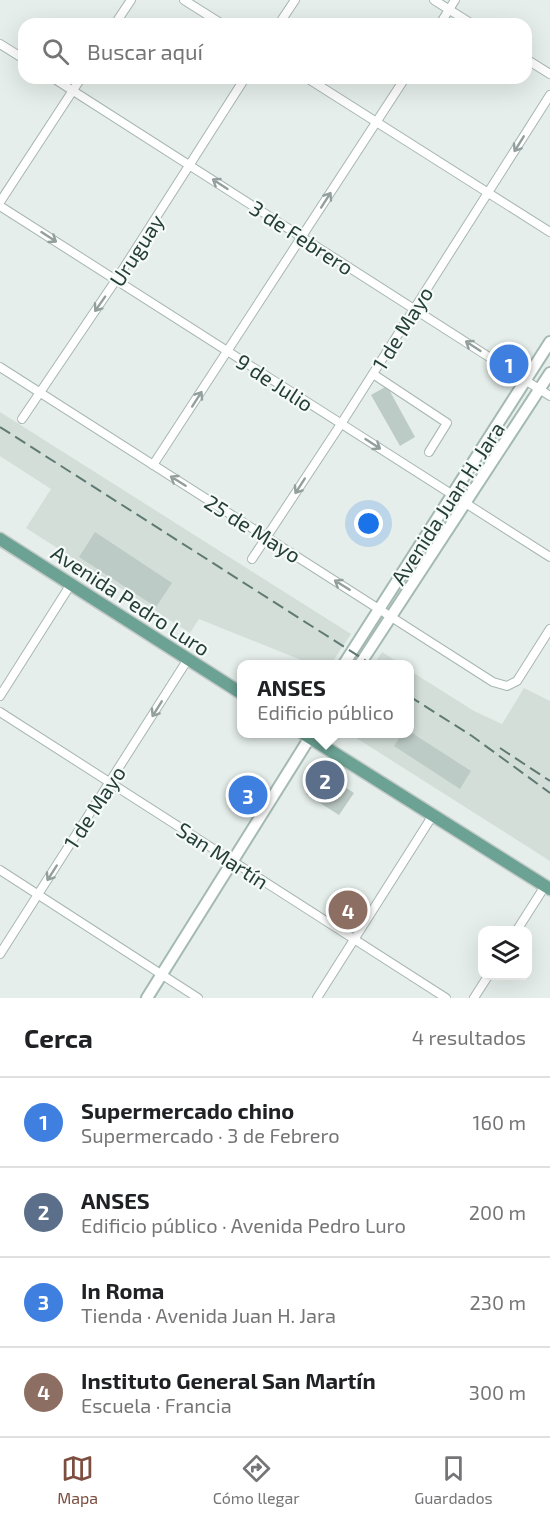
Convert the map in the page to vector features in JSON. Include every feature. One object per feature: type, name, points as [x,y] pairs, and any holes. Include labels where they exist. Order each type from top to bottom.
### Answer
[{"type":"main road","name":"Avenida Juan H. Jara","points":[[347,660],[550,342]]},
{"type":"main road","name":"Avenida Juan H. Jara","points":[[363,660],[550,373]]},
{"type":"main road","name":"Avenida Pedro Luro","points":[[0,539],[237,690]]},
{"type":"main road","points":[[147,998],[233,862],[306,738]]},
{"type":"main road","points":[[314,738],[547,888]]},
{"type":"street","points":[[119,18],[131,0]]},
{"type":"street","points":[[184,0],[212,18]]},
{"type":"street","points":[[283,18],[294,0]]},
{"type":"street","points":[[434,0],[463,18]]},
{"type":"street","points":[[444,18],[455,0]]},
{"type":"street","points":[[0,44],[18,55]]},
{"type":"street","points":[[532,63],[550,74]]},
{"type":"street","name":"3 de Febrero","points":[[63,84],[550,396]]},
{"type":"street","points":[[0,204],[77,84]]},
{"type":"street","name":"Uruguay","points":[[22,419],[38,392],[116,280],[241,84]]},
{"type":"street","points":[[317,84],[550,232]]},
{"type":"street","points":[[153,465],[401,84]]},
{"type":"street","name":"1 de Mayo","points":[[252,559],[341,424],[550,95]]},
{"type":"street","name":"9 de Julio","points":[[0,204],[550,557]]},
{"type":"street","name":"25 de Mayo","points":[[0,367],[493,682],[507,686],[517,681],[550,629]]},
{"type":"street","points":[[373,374],[447,423],[429,452]]},
{"type":"street","points":[[0,696],[71,584]]},
{"type":"street","name":"1 de Mayo","points":[[0,954],[188,659]]},
{"type":"street","name":"San Martín","points":[[0,712],[446,998]]},
{"type":"street","points":[[316,998],[433,814]]},
{"type":"street","points":[[0,870],[198,998]]},
{"type":"street","points":[[520,926],[547,888]]},
{"type":"street","points":[[474,998],[485,980]]},
{"type":"shaded area","points":[[0,412],[351,634],[334,660],[301,660],[199,619],[190,633],[26,528],[51,489],[0,456]]},
{"type":"shaded area","points":[[382,652],[395,660],[377,660]]},
{"type":"shaded area","points":[[414,673],[474,711],[502,724],[524,688],[550,701],[550,861],[356,738],[414,738]]},
{"type":"building","points":[[387,386],[415,437],[400,446],[371,395]]},
{"type":"building","points":[[95,532],[172,583],[156,607],[79,557]]},
{"type":"building","points":[[414,734],[471,771],[460,789],[394,746],[399,738],[414,738]]},
{"type":"building","points":[[321,771],[354,793],[339,815],[306,794]]},
{"type":"building","points":[[350,900],[358,905],[351,916],[343,911]]},
{"type":"railway","points":[[0,427],[365,660]]},
{"type":"railway","points":[[414,699],[472,736],[550,793]]},
{"type":"railway","points":[[500,748],[550,781]]},
{"type":"place","name":"Supermercado chino","points":[[509,364]]},
{"type":"place","name":"ANSES","points":[[325,780]]},
{"type":"place","name":"In Roma","points":[[248,795]]},
{"type":"place","name":"Instituto General San Martín","points":[[348,910]]}]
